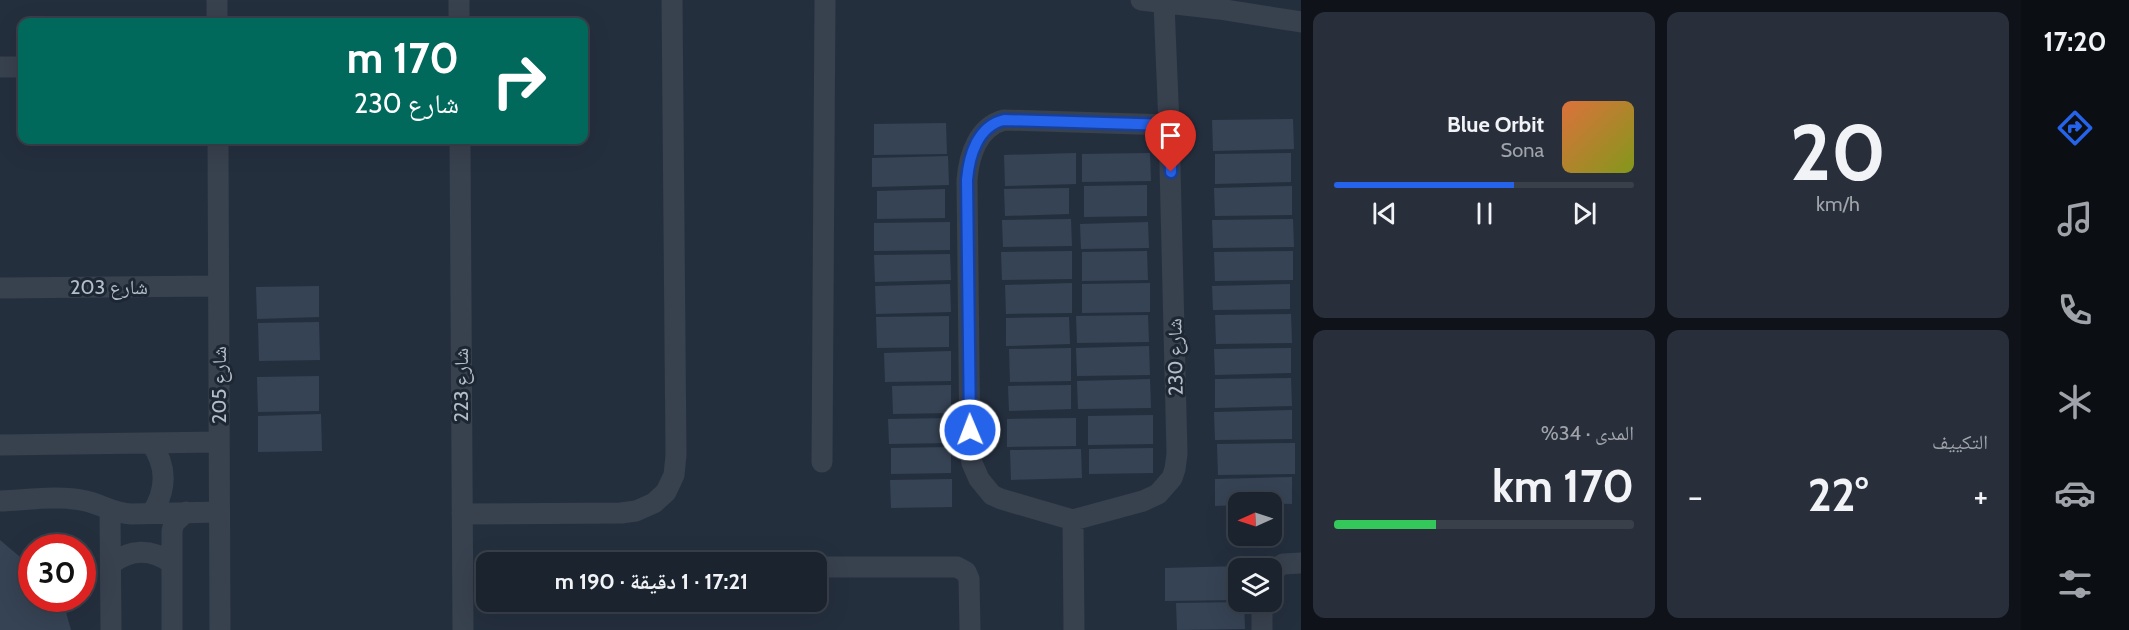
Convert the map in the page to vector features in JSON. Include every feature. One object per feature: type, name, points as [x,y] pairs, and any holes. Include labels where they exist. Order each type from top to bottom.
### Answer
[{"type":"street","points":[[217,0],[217,18]]},
{"type":"street","points":[[459,0],[459,18]]},
{"type":"street","points":[[462,514],[628,513],[654,503],[661,498],[670,485],[674,475],[676,455],[672,0]]},
{"type":"street","points":[[822,462],[825,0]]},
{"type":"street","points":[[1141,0],[1164,4],[1220,4],[1301,22]]},
{"type":"street","name":"شارع 230","points":[[1073,520],[1151,499],[1165,487],[1175,469],[1177,454],[1170,125],[1164,4]]},
{"type":"street","points":[[0,67],[18,67]]},
{"type":"street","points":[[1074,630],[1073,520],[992,495],[979,479],[972,463],[967,180],[970,157],[975,145],[988,127],[1004,120],[1170,125]]},
{"type":"street","name":"شارع 205","points":[[218,144],[220,630]]},
{"type":"street","name":"شارع 223","points":[[460,144],[463,630]]},
{"type":"street","name":"شارع 203","points":[[0,288],[218,286]]},
{"type":"street","points":[[0,445],[219,442]]},
{"type":"street","points":[[151,443],[158,453],[164,478],[163,490],[152,513]]},
{"type":"street","points":[[0,501],[72,499],[86,501],[120,513],[219,512]]},
{"type":"street","points":[[110,511],[111,630]]},
{"type":"street","points":[[172,630],[171,531],[174,523],[186,512]]},
{"type":"street","points":[[111,564],[120,557],[141,552],[162,556],[171,563]]},
{"type":"street","points":[[1282,565],[1301,564]]},
{"type":"street","points":[[827,567],[957,567],[966,572],[969,579],[970,630]]},
{"type":"street","points":[[1262,612],[1262,630]]},
{"type":"building","points":[[1293,119],[1294,149],[1213,151],[1212,120]]},
{"type":"building","points":[[946,123],[947,154],[874,155],[874,124]]},
{"type":"building","points":[[1076,153],[1076,184],[1005,186],[1004,155]]},
{"type":"building","points":[[1150,153],[1151,181],[1082,182],[1082,154]]},
{"type":"building","points":[[1291,153],[1291,182],[1215,184],[1215,154]]},
{"type":"building","points":[[948,156],[949,185],[872,187],[872,158]]},
{"type":"building","points":[[1147,185],[1147,216],[1084,217],[1084,186]]},
{"type":"building","points":[[1292,186],[1292,215],[1215,216],[1214,188]]},
{"type":"building","points":[[1069,188],[1069,214],[1005,216],[1004,189]]},
{"type":"building","points":[[945,189],[945,218],[877,219],[877,191]]},
{"type":"building","points":[[1071,219],[1072,246],[1003,247],[1002,220]]},
{"type":"building","points":[[1293,219],[1294,247],[1213,248],[1212,220]]},
{"type":"building","points":[[950,222],[950,250],[874,251],[874,223]]},
{"type":"building","points":[[1148,222],[1149,248],[1081,249],[1080,224]]},
{"type":"building","points":[[1072,251],[1072,279],[1002,280],[1001,252]]},
{"type":"building","points":[[1147,251],[1148,280],[1082,281],[1082,252]]},
{"type":"building","points":[[1293,251],[1293,280],[1215,281],[1214,252]]},
{"type":"building","points":[[950,254],[951,280],[875,282],[874,255]]},
{"type":"building","points":[[1072,283],[1072,313],[1006,314],[1005,285]]},
{"type":"building","points":[[1150,283],[1150,312],[1082,313],[1082,284]]},
{"type":"building","points":[[950,284],[951,312],[876,314],[875,286]]},
{"type":"building","points":[[1290,284],[1290,309],[1213,310],[1212,286]]},
{"type":"building","points":[[319,286],[319,317],[257,319],[256,287]]},
{"type":"building","points":[[1291,314],[1292,343],[1216,344],[1215,315]]},
{"type":"building","points":[[1148,315],[1149,342],[1077,343],[1076,316]]},
{"type":"building","points":[[949,316],[949,347],[877,348],[876,317]]},
{"type":"building","points":[[1069,317],[1070,344],[1006,346],[1006,318]]},
{"type":"building","points":[[319,322],[320,360],[259,361],[258,323]]},
{"type":"building","points":[[1149,346],[1150,375],[1077,376],[1076,348]]},
{"type":"building","points":[[1071,348],[1071,381],[1010,382],[1009,349]]},
{"type":"building","points":[[1291,348],[1291,373],[1215,375],[1214,349]]},
{"type":"building","points":[[951,351],[951,381],[885,382],[884,353]]},
{"type":"building","points":[[319,376],[319,411],[258,412],[257,377]]},
{"type":"building","points":[[1291,378],[1292,406],[1215,408],[1215,379]]},
{"type":"building","points":[[1150,379],[1151,408],[1078,409],[1077,381]]},
{"type":"building","points":[[951,385],[951,413],[893,414],[892,386]]},
{"type":"building","points":[[1071,385],[1071,409],[1009,411],[1008,386]]},
{"type":"building","points":[[1292,410],[1292,439],[1215,440],[1214,412]]},
{"type":"building","points":[[321,414],[322,451],[258,452],[258,416]]},
{"type":"building","points":[[1153,415],[1153,444],[1088,445],[1088,416]]},
{"type":"building","points":[[951,418],[951,443],[889,444],[888,419]]},
{"type":"building","points":[[1076,418],[1076,446],[1007,447],[1007,419]]},
{"type":"building","points":[[1295,443],[1295,474],[1218,475],[1217,444]]},
{"type":"building","points":[[951,447],[951,473],[891,474],[891,448]]},
{"type":"building","points":[[1153,448],[1153,473],[1089,474],[1089,449]]},
{"type":"building","points":[[1081,449],[1082,478],[1011,480],[1010,450]]},
{"type":"building","points":[[1292,477],[1292,504],[1282,504],[1282,492],[1228,492],[1228,505],[1215,506],[1215,479]]},
{"type":"building","points":[[952,479],[952,507],[891,508],[890,480]]},
{"type":"building","points":[[0,540],[18,555],[18,612],[66,612],[71,630],[0,630]]},
{"type":"building","points":[[1228,566],[1228,600],[1165,601],[1165,568]]},
{"type":"building","points":[[1228,602],[1228,612],[1244,612],[1245,629],[1177,630],[1176,603]]},
{"type":"route","points":[[970,430],[967,180],[970,157],[981,135],[995,122],[1004,120],[1170,125],[1171,172]]}]
